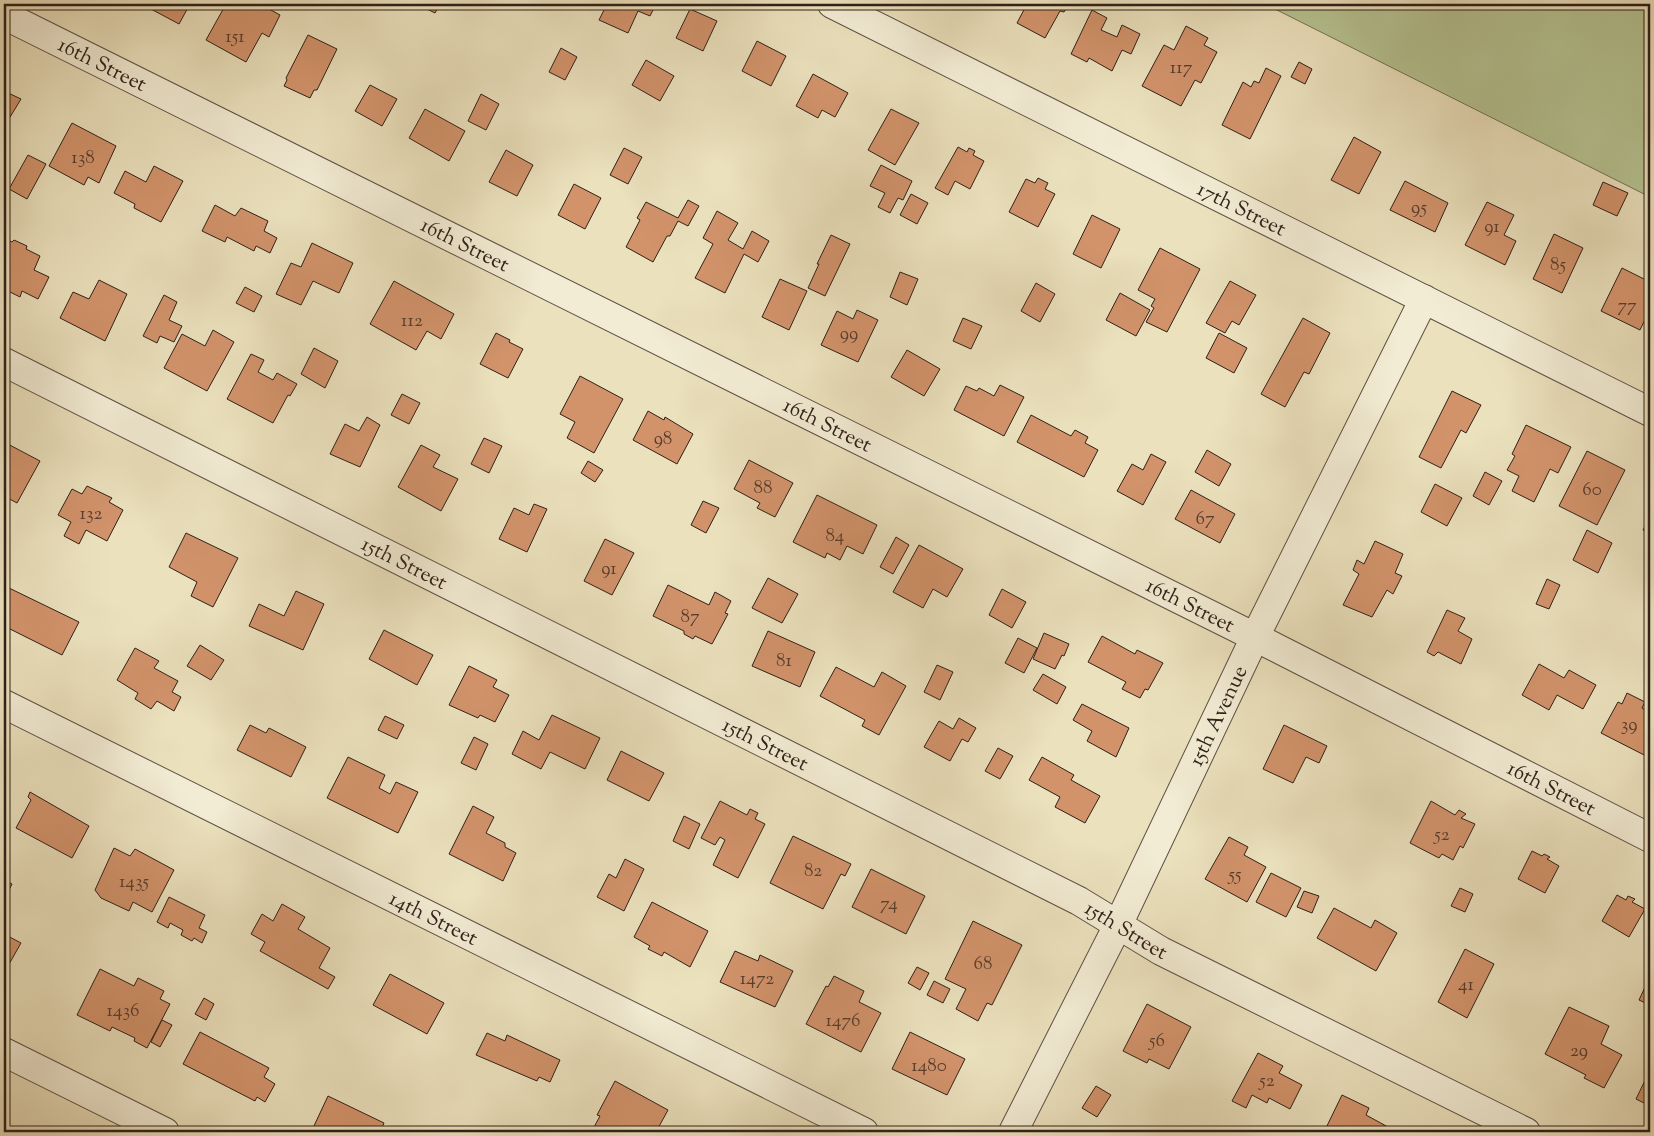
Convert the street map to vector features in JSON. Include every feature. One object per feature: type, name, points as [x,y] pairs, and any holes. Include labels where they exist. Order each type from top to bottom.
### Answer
[{"type":"street","name":"17th Street","points":[[832,4],[1650,412]]},
{"type":"street","name":"16th Street","points":[[4,14],[1255,637],[1650,838]]},
{"type":"street","name":"15th Avenue","points":[[1013,1132],[1118,925],[1255,637],[1424,299]]},
{"type":"street","name":"15th Street","points":[[4,362],[1070,897],[1161,951],[1526,1132]]},
{"type":"street","name":"14th Street","points":[[4,704],[864,1132]]},
{"type":"street","points":[[4,1052],[165,1132]]},
{"type":"green space","points":[[1265,4],[1650,4],[1650,197]]},
{"type":"building","points":[[154,4],[190,4],[179,24],[151,9]]},
{"type":"building","points":[[226,4],[260,4],[280,15],[269,37],[262,33],[246,62],[206,40]]},
{"type":"building","points":[[417,4],[440,4],[435,13]]},
{"type":"building","points":[[607,4],[656,4],[650,16],[638,11],[628,33],[599,20]]},
{"type":"building","points":[[1027,4],[1069,4],[1064,12],[1060,11],[1045,38],[1017,23]]},
{"type":"building","points":[[690,9],[717,21],[703,51],[676,38]]},
{"type":"building","points":[[1092,10],[1107,18],[1101,30],[1117,37],[1122,25],[1140,34],[1131,54],[1122,50],[1112,71],[1089,58],[1087,62],[1071,54]]},
{"type":"building","points":[[1186,26],[1208,38],[1204,45],[1217,52],[1201,83],[1195,80],[1181,106],[1142,86],[1164,45],[1174,50]]},
{"type":"building","points":[[308,35],[337,49],[317,90],[314,90],[310,98],[284,86],[286,78]]},
{"type":"building","points":[[757,41],[786,56],[771,86],[742,71]]},
{"type":"building","points":[[561,48],[577,57],[565,80],[549,72]]},
{"type":"building","points":[[646,60],[674,76],[660,101],[632,85]]},
{"type":"building","points":[[1299,62],[1312,69],[1305,84],[1291,77]]},
{"type":"building","points":[[1266,68],[1281,76],[1250,139],[1222,125],[1243,82],[1251,87],[1254,81],[1259,83]]},
{"type":"building","points":[[813,74],[848,93],[835,117],[822,110],[818,118],[796,106]]},
{"type":"building","points":[[370,85],[397,99],[382,126],[355,111]]},
{"type":"building","points":[[4,91],[21,99],[4,127]]},
{"type":"building","points":[[481,94],[499,104],[486,130],[468,121]]},
{"type":"building","points":[[425,109],[465,131],[449,161],[409,138]]},
{"type":"building","points":[[891,109],[919,123],[895,165],[868,150]]},
{"type":"building","points":[[72,123],[116,146],[99,183],[88,177],[84,185],[49,166]]},
{"type":"building","points":[[1354,137],[1381,152],[1359,194],[1331,180]]},
{"type":"building","points":[[958,147],[967,152],[969,148],[975,151],[973,155],[984,161],[970,189],[955,181],[948,195],[935,188]]},
{"type":"building","points":[[624,148],[642,157],[628,184],[610,175]]},
{"type":"building","points":[[506,150],[533,165],[517,196],[489,182]]},
{"type":"building","points":[[28,155],[46,164],[27,199],[9,189]]},
{"type":"building","points":[[881,165],[912,181],[903,200],[898,198],[890,213],[878,207],[885,193],[870,186]]},
{"type":"building","points":[[154,166],[183,181],[161,222],[134,208],[135,204],[114,193],[125,171],[146,182]]},
{"type":"building","points":[[1038,178],[1048,183],[1045,189],[1055,194],[1038,227],[1009,212],[1026,179],[1035,183]]},
{"type":"building","points":[[1405,181],[1448,203],[1435,232],[1390,210]]},
{"type":"building","points":[[1603,182],[1628,193],[1617,216],[1593,205]]},
{"type":"building","points":[[574,184],[601,198],[585,229],[558,215]]},
{"type":"building","points":[[911,194],[928,203],[917,224],[900,215]]},
{"type":"building","points":[[688,200],[699,206],[688,226],[678,221],[670,236],[667,236],[653,262],[626,247],[640,220],[637,218],[646,202],[678,218]]},
{"type":"building","points":[[1487,202],[1514,215],[1504,235],[1516,241],[1505,265],[1465,245]]},
{"type":"building","points":[[215,205],[235,216],[241,208],[268,221],[264,231],[277,238],[270,253],[256,246],[254,251],[227,237],[225,242],[202,231]]},
{"type":"building","points":[[717,211],[738,223],[728,240],[743,249],[752,231],[769,241],[758,262],[744,254],[725,293],[695,278],[713,244],[703,238]]},
{"type":"building","points":[[1092,215],[1120,229],[1101,268],[1073,254]]},
{"type":"building","points":[[1554,234],[1583,248],[1562,293],[1533,279]]},
{"type":"building","points":[[831,235],[850,244],[825,296],[808,288]]},
{"type":"building","points":[[4,238],[27,246],[26,249],[40,256],[34,270],[49,277],[38,299],[22,291],[20,297],[4,289]]},
{"type":"building","points":[[312,243],[353,263],[339,293],[313,281],[301,305],[276,294],[291,263],[301,267]]},
{"type":"building","points":[[1160,248],[1200,269],[1167,332],[1146,322],[1154,308],[1151,306],[1155,299],[1138,290]]},
{"type":"building","points":[[1622,268],[1650,282],[1650,287],[1645,296],[1650,298],[1650,309],[1640,330],[1601,311]]},
{"type":"building","points":[[900,272],[918,279],[907,305],[890,297]]},
{"type":"building","points":[[780,279],[807,291],[789,330],[762,317]]},
{"type":"building","points":[[99,280],[127,294],[105,341],[60,318],[73,292],[89,299]]},
{"type":"building","points":[[394,281],[454,314],[441,339],[427,331],[416,350],[370,324]]},
{"type":"building","points":[[1230,281],[1256,295],[1239,325],[1232,321],[1225,333],[1206,323]]},
{"type":"building","points":[[1036,283],[1055,294],[1040,322],[1021,311]]},
{"type":"building","points":[[245,287],[262,296],[254,312],[236,303]]},
{"type":"building","points":[[1120,293],[1150,310],[1136,336],[1106,320]]},
{"type":"building","points":[[164,295],[177,302],[169,320],[182,326],[174,342],[160,336],[157,343],[143,336]]},
{"type":"building","points":[[857,310],[878,320],[858,362],[821,345],[837,311],[853,319]]},
{"type":"building","points":[[963,318],[982,326],[971,349],[953,341]]},
{"type":"building","points":[[1303,318],[1330,333],[1309,374],[1304,372],[1285,407],[1261,394]]},
{"type":"building","points":[[213,330],[234,342],[207,391],[164,368],[182,334],[205,346]]},
{"type":"building","points":[[496,333],[523,349],[508,378],[480,364]]},
{"type":"building","points":[[1219,333],[1247,348],[1234,373],[1206,358]]},
{"type":"building","points":[[314,348],[338,361],[325,388],[301,374]]},
{"type":"building","points":[[907,350],[940,369],[924,396],[891,377]]},
{"type":"building","points":[[251,354],[264,360],[258,372],[273,380],[277,373],[297,384],[290,396],[288,395],[273,423],[227,399]]},
{"type":"building","points":[[580,376],[623,399],[594,453],[567,438],[575,422],[560,414]]},
{"type":"building","points":[[1000,385],[1024,397],[1004,436],[954,410],[966,386],[977,391],[979,388],[994,396]]},
{"type":"building","points":[[1452,391],[1481,405],[1466,433],[1461,430],[1441,468],[1419,457]]},
{"type":"building","points":[[402,394],[420,403],[409,424],[391,415]]},
{"type":"building","points":[[648,411],[664,420],[665,417],[693,434],[677,464],[633,440]]},
{"type":"building","points":[[1031,415],[1071,436],[1075,430],[1088,437],[1085,443],[1098,450],[1084,477],[1017,442]]},
{"type":"building","points":[[367,417],[380,425],[360,467],[330,454],[345,424],[359,431]]},
{"type":"building","points":[[1526,425],[1571,447],[1558,473],[1550,469],[1534,502],[1512,491],[1519,476],[1507,470],[1515,456],[1512,454]]},
{"type":"building","points":[[484,438],[502,446],[489,473],[471,464]]},
{"type":"building","points":[[4,442],[40,461],[17,503],[4,496],[9,483],[4,480]]},
{"type":"building","points":[[421,445],[440,455],[433,467],[458,479],[441,511],[398,487]]},
{"type":"building","points":[[1207,450],[1231,464],[1219,486],[1195,472]]},
{"type":"building","points":[[1587,451],[1625,470],[1597,525],[1559,506]]},
{"type":"building","points":[[1151,454],[1166,462],[1143,505],[1117,491],[1132,464],[1143,470]]},
{"type":"building","points":[[749,460],[793,483],[775,517],[757,508],[760,503],[734,489]]},
{"type":"building","points":[[588,461],[603,470],[595,482],[581,473]]},
{"type":"building","points":[[1485,472],[1502,481],[1489,505],[1473,496]]},
{"type":"building","points":[[1435,484],[1462,498],[1447,526],[1421,512]]},
{"type":"building","points":[[87,486],[112,498],[109,502],[123,510],[107,541],[86,530],[79,544],[64,536],[71,522],[58,515],[72,489],[82,494]]},
{"type":"building","points":[[1191,490],[1235,514],[1220,543],[1175,519]]},
{"type":"building","points":[[817,495],[877,525],[863,554],[847,546],[840,560],[827,553],[825,558],[793,542]]},
{"type":"building","points":[[703,501],[719,508],[706,533],[691,525]]},
{"type":"building","points":[[534,504],[547,509],[527,552],[499,539],[514,508],[529,515]]},
{"type":"building","points":[[1650,516],[1650,534],[1643,530]]},
{"type":"building","points":[[1587,530],[1612,543],[1598,573],[1573,560]]},
{"type":"building","points":[[186,533],[238,558],[213,607],[191,596],[197,582],[169,567]]},
{"type":"building","points":[[896,537],[909,545],[893,574],[880,567]]},
{"type":"building","points":[[605,539],[634,553],[612,595],[584,581]]},
{"type":"building","points":[[1375,541],[1403,554],[1395,573],[1402,576],[1393,594],[1387,590],[1372,617],[1343,605],[1359,574],[1353,570],[1357,560],[1364,564]]},
{"type":"building","points":[[919,545],[963,569],[947,597],[933,589],[923,608],[893,592]]},
{"type":"building","points":[[768,578],[798,594],[782,623],[752,608]]},
{"type":"building","points":[[1547,579],[1560,585],[1549,609],[1536,604]]},
{"type":"building","points":[[668,585],[709,605],[715,592],[731,601],[725,613],[728,614],[712,644],[695,636],[693,639],[684,634],[684,631],[653,616]]},
{"type":"building","points":[[9,588],[79,622],[62,655],[4,626],[4,597]]},
{"type":"building","points":[[1002,589],[1026,602],[1012,628],[989,615]]},
{"type":"building","points":[[296,591],[324,604],[303,650],[249,626],[259,604],[284,616]]},
{"type":"building","points":[[1447,610],[1465,618],[1458,631],[1472,639],[1461,664],[1438,652],[1434,656],[1427,652]]},
{"type":"building","points":[[384,630],[433,655],[417,685],[369,659]]},
{"type":"building","points":[[768,631],[815,652],[800,687],[752,666]]},
{"type":"building","points":[[1044,633],[1069,644],[1064,656],[1062,655],[1055,669],[1033,659]]},
{"type":"building","points":[[1102,636],[1135,654],[1137,650],[1163,663],[1148,690],[1145,689],[1140,698],[1122,689],[1126,682],[1088,662]]},
{"type":"building","points":[[1018,638],[1037,648],[1024,673],[1005,663]]},
{"type":"building","points":[[200,645],[224,660],[211,680],[187,666]]},
{"type":"building","points":[[135,648],[159,661],[154,668],[178,681],[172,692],[181,697],[174,711],[157,701],[151,709],[135,699],[138,693],[117,680]]},
{"type":"building","points":[[1539,664],[1564,678],[1569,670],[1596,685],[1583,709],[1557,695],[1549,710],[1522,695]]},
{"type":"building","points":[[937,665],[953,672],[940,700],[924,692]]},
{"type":"building","points":[[469,666],[497,680],[493,687],[509,695],[495,722],[480,715],[478,718],[449,705]]},
{"type":"building","points":[[836,667],[874,687],[882,672],[906,686],[879,735],[862,726],[865,720],[820,696]]},
{"type":"building","points":[[1043,674],[1066,687],[1057,704],[1033,690]]},
{"type":"building","points":[[1627,693],[1645,702],[1642,708],[1650,713],[1650,758],[1601,733],[1618,702],[1622,704]]},
{"type":"building","points":[[1082,704],[1129,728],[1116,757],[1087,741],[1092,731],[1073,720]]},
{"type":"building","points":[[552,715],[600,738],[585,769],[550,752],[541,769],[512,754],[523,731],[539,740]]},
{"type":"building","points":[[385,716],[404,725],[397,739],[378,730]]},
{"type":"building","points":[[959,718],[976,728],[968,742],[962,739],[950,761],[924,747],[939,721],[953,729]]},
{"type":"building","points":[[250,725],[266,733],[269,728],[306,747],[291,777],[237,750]]},
{"type":"building","points":[[1284,725],[1327,746],[1319,763],[1306,757],[1293,783],[1263,769]]},
{"type":"building","points":[[474,737],[488,744],[476,770],[461,763]]},
{"type":"building","points":[[998,748],[1013,756],[1000,779],[985,771]]},
{"type":"building","points":[[621,751],[664,773],[649,801],[607,780]]},
{"type":"building","points":[[348,757],[385,775],[379,788],[390,794],[396,782],[418,792],[398,833],[327,798]]},
{"type":"building","points":[[1042,757],[1074,775],[1071,780],[1100,796],[1085,823],[1055,807],[1060,797],[1029,780]]},
{"type":"building","points":[[30,792],[89,826],[72,858],[16,828],[31,800],[28,797]]},
{"type":"building","points":[[720,801],[747,815],[750,809],[758,813],[755,819],[765,824],[738,878],[713,865],[725,840],[720,837],[715,845],[701,838]]},
{"type":"building","points":[[1431,801],[1455,815],[1459,810],[1466,814],[1461,818],[1475,824],[1463,848],[1460,846],[1453,860],[1442,854],[1439,858],[1410,843]]},
{"type":"building","points":[[473,806],[494,817],[486,833],[505,843],[505,847],[516,853],[503,881],[449,854]]},
{"type":"building","points":[[684,816],[700,824],[689,849],[673,841]]},
{"type":"building","points":[[793,836],[851,864],[845,876],[841,874],[823,909],[770,883]]},
{"type":"building","points":[[1229,837],[1248,847],[1244,855],[1266,867],[1247,902],[1205,879]]},
{"type":"building","points":[[114,848],[130,856],[135,849],[174,870],[152,912],[133,902],[129,911],[101,898],[95,890]]},
{"type":"building","points":[[1532,851],[1542,856],[1544,854],[1550,857],[1547,859],[1559,866],[1545,893],[1518,879]]},
{"type":"building","points":[[625,859],[644,869],[624,911],[597,897],[609,874],[616,878]]},
{"type":"building","points":[[871,869],[925,896],[906,934],[852,907]]},
{"type":"building","points":[[1271,873],[1301,888],[1286,917],[1256,902]]},
{"type":"building","points":[[4,880],[12,884],[4,900]]},
{"type":"building","points":[[1460,888],[1473,894],[1465,912],[1451,906]]},
{"type":"building","points":[[1304,891],[1319,896],[1312,913],[1297,907]]},
{"type":"building","points":[[1617,895],[1626,900],[1628,896],[1635,899],[1632,902],[1645,909],[1629,937],[1602,921]]},
{"type":"building","points":[[169,897],[205,915],[199,928],[207,932],[202,943],[194,938],[192,941],[181,935],[183,930],[170,923],[168,928],[157,922]]},
{"type":"building","points":[[652,902],[708,931],[690,967],[664,952],[662,956],[648,949],[650,946],[634,937]]},
{"type":"building","points":[[282,904],[305,917],[298,929],[330,948],[319,968],[335,977],[328,989],[260,951],[265,942],[251,934],[262,914],[273,921]]},
{"type":"building","points":[[1334,908],[1371,928],[1375,920],[1397,933],[1376,971],[1317,938]]},
{"type":"building","points":[[973,921],[1022,945],[992,1005],[987,1003],[978,1021],[956,1009],[966,989],[945,979]]},
{"type":"building","points":[[4,934],[21,943],[4,973]]},
{"type":"building","points":[[1465,949],[1494,964],[1467,1018],[1438,1002]]},
{"type":"building","points":[[735,951],[758,961],[760,955],[793,971],[775,1007],[720,982]]},
{"type":"building","points":[[917,967],[929,973],[920,990],[908,983]]},
{"type":"building","points":[[100,969],[134,986],[138,978],[164,991],[160,999],[170,1004],[147,1048],[134,1041],[135,1038],[112,1027],[110,1031],[77,1015]]},
{"type":"building","points":[[390,974],[444,1003],[427,1034],[373,1005]]},
{"type":"building","points":[[834,976],[864,991],[859,1002],[881,1013],[861,1052],[806,1024],[826,986],[828,987]]},
{"type":"building","points":[[934,981],[950,989],[943,1003],[927,995]]},
{"type":"building","points":[[1646,985],[1650,987],[1650,1005],[1639,1000]]},
{"type":"building","points":[[204,998],[214,1004],[206,1020],[195,1014]]},
{"type":"building","points":[[1147,1004],[1191,1027],[1169,1069],[1149,1059],[1147,1063],[1123,1051]]},
{"type":"building","points":[[1569,1007],[1609,1026],[1601,1044],[1622,1055],[1604,1088],[1584,1078],[1586,1075],[1545,1054]]},
{"type":"building","points":[[162,1020],[172,1025],[160,1047],[151,1042]]},
{"type":"building","points":[[200,1032],[269,1068],[264,1077],[275,1084],[265,1102],[257,1097],[255,1101],[183,1064]]},
{"type":"building","points":[[910,1032],[965,1059],[947,1095],[892,1069]]},
{"type":"building","points":[[487,1033],[505,1041],[507,1035],[560,1060],[550,1082],[539,1077],[537,1081],[476,1055]]},
{"type":"building","points":[[1258,1053],[1283,1066],[1279,1073],[1302,1085],[1290,1109],[1269,1098],[1267,1103],[1252,1095],[1246,1108],[1232,1101]]},
{"type":"building","points":[[1650,1070],[1650,1106],[1636,1099]]},
{"type":"building","points":[[615,1081],[668,1110],[656,1132],[644,1132],[641,1130],[635,1132],[627,1128],[625,1132],[599,1132],[593,1129],[600,1116],[597,1115]]},
{"type":"building","points":[[1096,1086],[1111,1095],[1097,1117],[1082,1108]]},
{"type":"building","points":[[1342,1095],[1369,1108],[1366,1115],[1388,1127],[1386,1132],[1324,1132]]},
{"type":"building","points":[[328,1096],[384,1123],[380,1132],[321,1132],[313,1128]]}]
